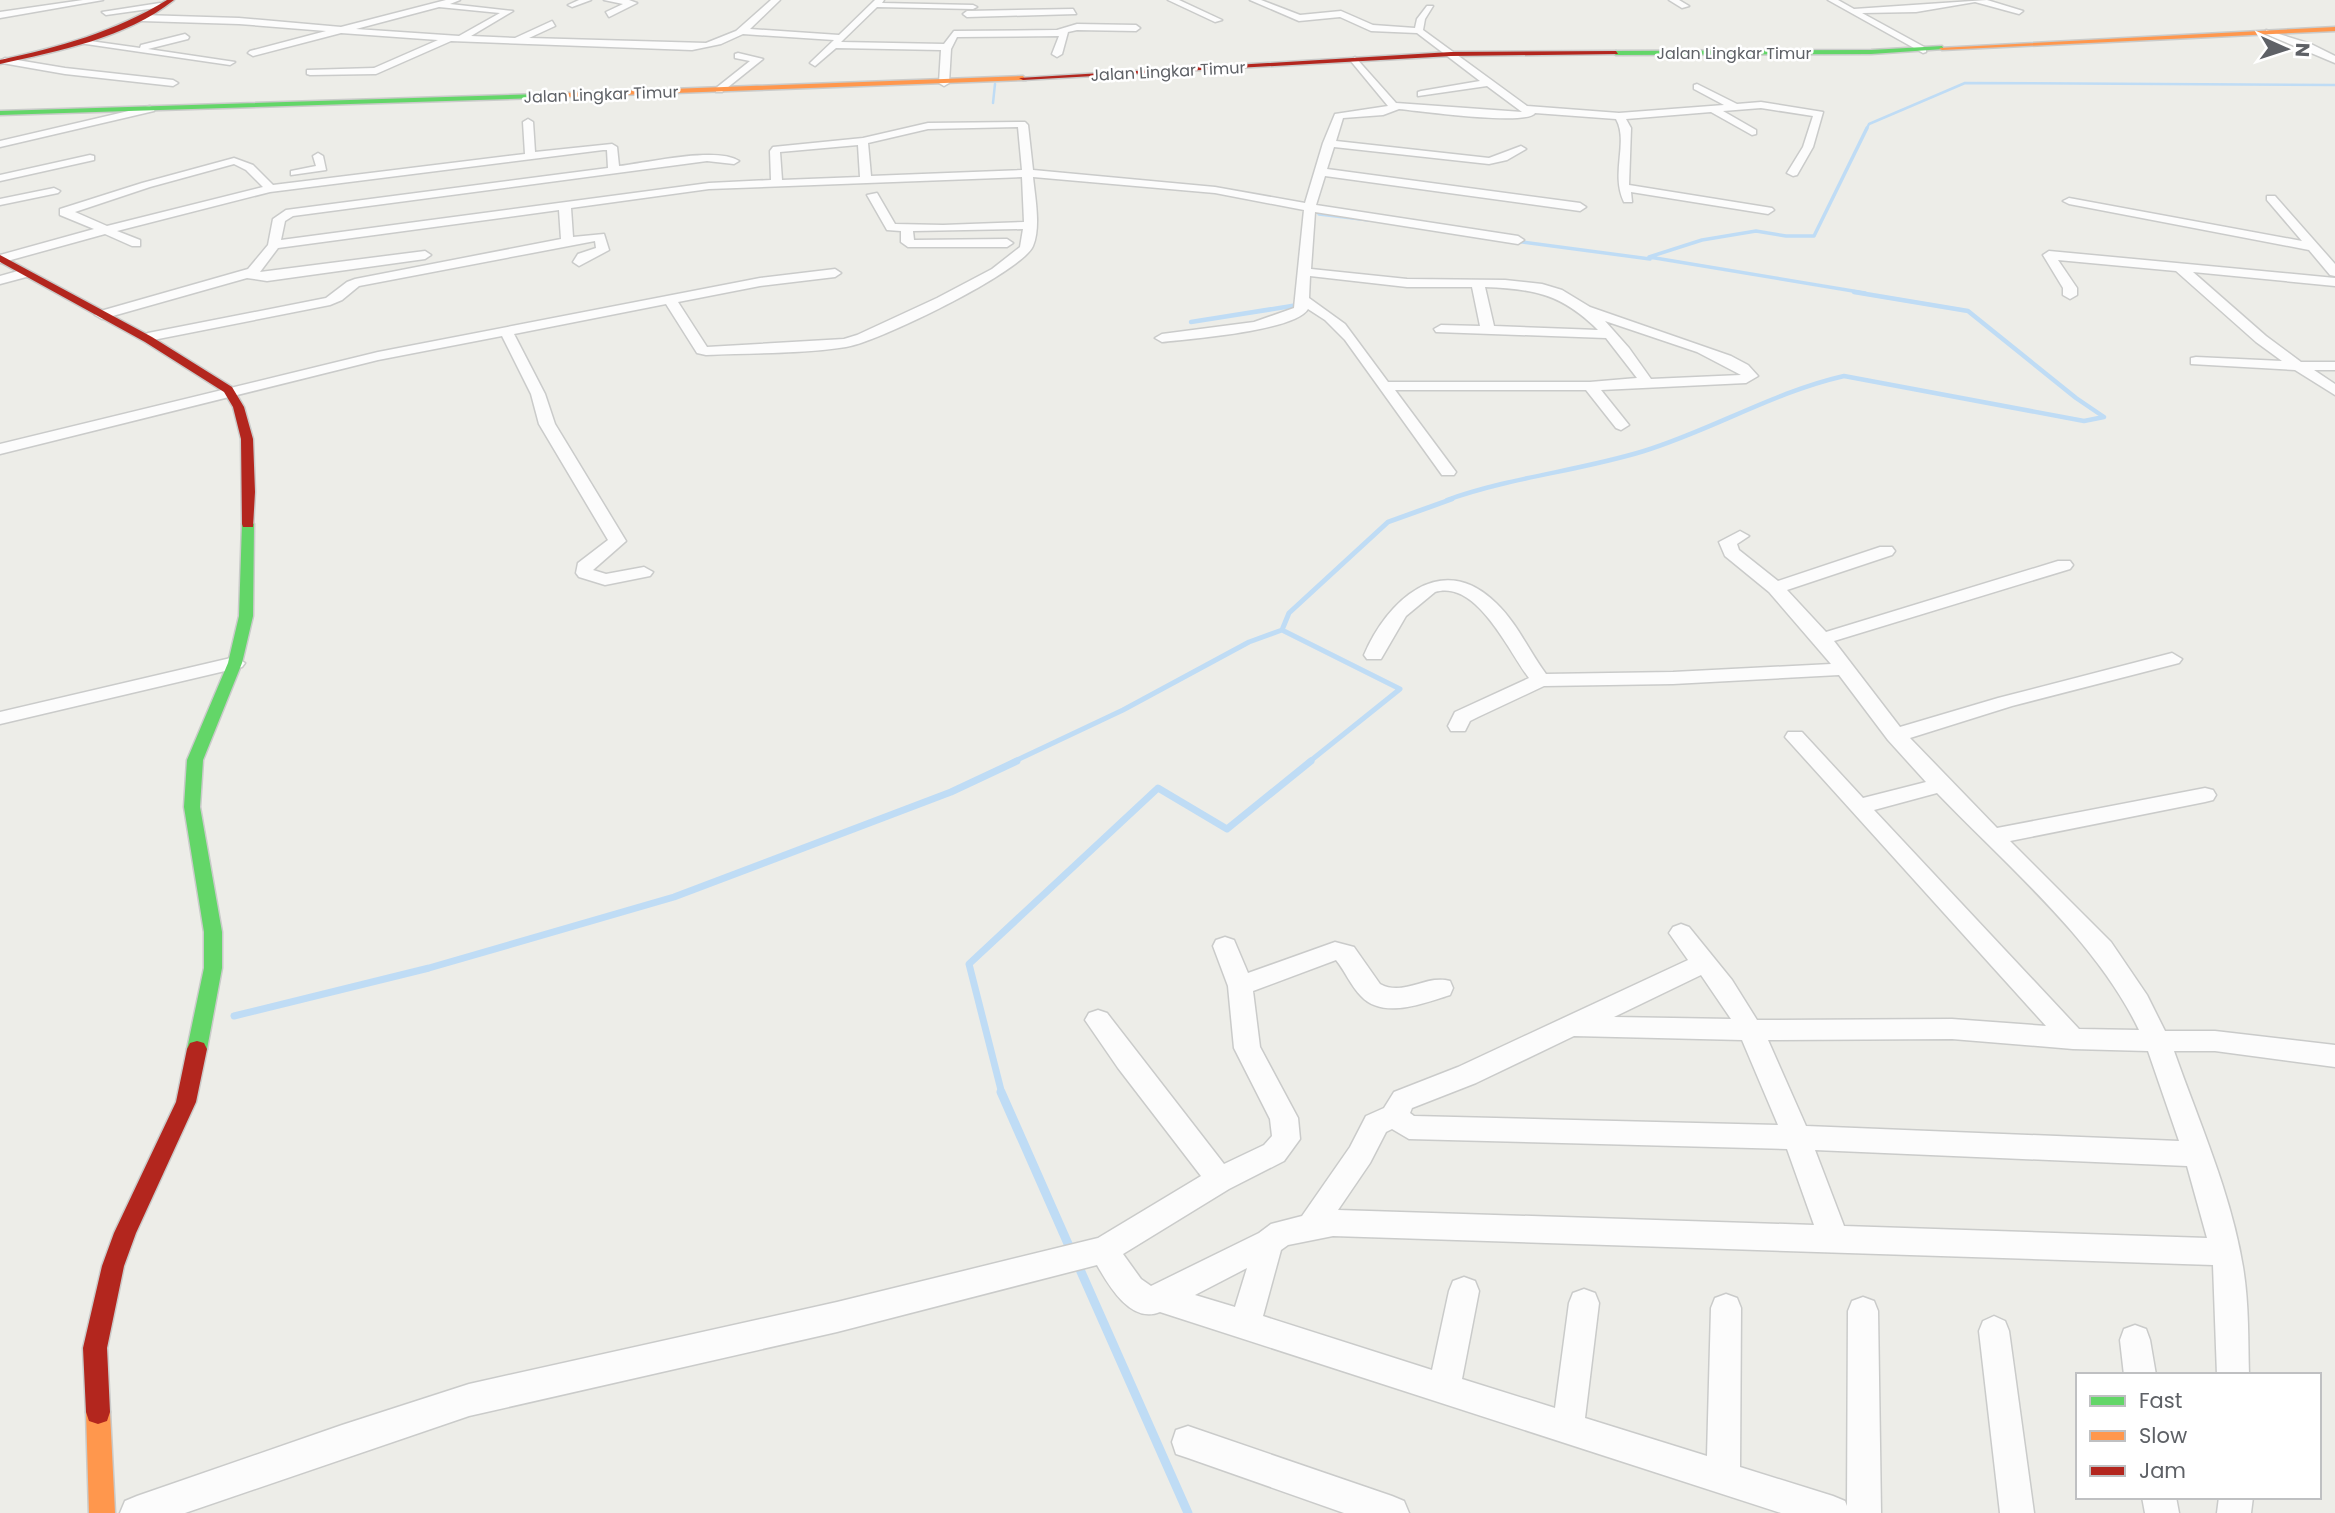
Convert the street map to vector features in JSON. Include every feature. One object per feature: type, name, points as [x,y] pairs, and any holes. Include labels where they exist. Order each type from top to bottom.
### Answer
[{"type":"main road","points":[[3,61],[83,43],[142,18],[168,2]]},
{"type":"main road","name":"Jalan Lingkar Timur","points":[[0,113],[944,83],[1451,54],[1842,53],[2335,29]]},
{"type":"main road","points":[[0,259],[148,337],[230,391],[239,410],[250,461],[246,616],[235,663],[195,760],[192,807],[213,933],[213,968],[186,1102],[125,1233],[113,1266],[95,1348],[102,1513]]},
{"type":"street","points":[[0,15],[99,0]]},
{"type":"street","points":[[253,53],[456,0]]},
{"type":"street","points":[[459,20],[509,0]]},
{"type":"street","points":[[572,5],[587,0]]},
{"type":"street","points":[[608,0],[633,3],[609,15]]},
{"type":"street","points":[[142,18],[239,21],[340,32],[421,37],[706,46],[720,44],[743,31],[776,0]]},
{"type":"street","points":[[1172,0],[1218,20]]},
{"type":"street","points":[[1161,338],[1270,322],[1292,316],[1301,310],[1310,208],[1328,143],[1339,116],[1383,112],[1394,107],[1433,107],[1509,116],[1531,114],[1419,31],[1371,28],[1341,14],[1299,18],[1254,0]]},
{"type":"street","points":[[1673,0],[1685,6]]},
{"type":"street","points":[[1832,0],[1923,50]]},
{"type":"street","points":[[1932,0],[1947,4]]},
{"type":"street","points":[[1855,11],[1916,9],[1968,0]]},
{"type":"street","points":[[1978,0],[2020,11]]},
{"type":"street","points":[[2009,0],[2033,7]]},
{"type":"street","points":[[106,12],[168,2]]},
{"type":"street","points":[[815,64],[878,2],[1073,12]]},
{"type":"street","points":[[310,72],[376,71],[455,38],[509,11],[440,5]]},
{"type":"street","points":[[944,83],[947,47],[973,7]]},
{"type":"street","points":[[1419,31],[1421,19],[1430,8]]},
{"type":"street","points":[[516,41],[552,24]]},
{"type":"street","points":[[421,37],[446,26]]},
{"type":"street","points":[[954,34],[1006,38],[1060,32],[1077,27],[1136,28]]},
{"type":"street","points":[[743,31],[838,41],[947,47]]},
{"type":"street","points":[[1057,54],[1065,33],[1060,32]]},
{"type":"street","points":[[2269,32],[2308,46],[2335,60]]},
{"type":"street","points":[[132,50],[185,37]]},
{"type":"street","points":[[83,43],[230,62]]},
{"type":"street","points":[[719,90],[758,59],[738,56]]},
{"type":"street","points":[[1355,60],[1394,107]]},
{"type":"street","points":[[3,61],[173,83]]},
{"type":"street","points":[[1420,94],[1487,83]]},
{"type":"street","points":[[1697,87],[1735,107]]},
{"type":"street","points":[[1525,109],[1619,116],[1770,106],[1819,114],[1808,147],[1793,173]]},
{"type":"street","points":[[0,145],[155,107]]},
{"type":"street","points":[[1713,109],[1752,132]]},
{"type":"street","points":[[1619,116],[1626,128],[1622,180],[1627,194],[1768,210]]},
{"type":"street","points":[[528,122],[530,155]]},
{"type":"street","points":[[669,299],[702,350],[706,351],[846,343],[867,337],[904,319],[1007,264],[1026,248],[1029,225],[1028,173],[1021,124],[928,126],[863,141],[777,149],[777,185]]},
{"type":"street","points":[[863,141],[866,180]]},
{"type":"street","points":[[1328,143],[1489,161],[1503,158],[1521,149]]},
{"type":"street","points":[[0,259],[108,229],[187,203],[270,190],[609,146],[612,147],[614,170]]},
{"type":"street","points":[[288,174],[322,169],[318,156]]},
{"type":"street","points":[[0,178],[90,158]]},
{"type":"street","points":[[102,315],[248,274],[256,269],[274,245],[279,219],[290,213],[707,158],[734,160]]},
{"type":"street","points":[[136,243],[64,212],[146,185],[234,161],[239,161],[262,178],[270,190]]},
{"type":"street","points":[[1321,172],[1580,207]]},
{"type":"street","points":[[274,245],[699,187],[1028,173],[1063,174],[1215,190],[1310,208],[1518,240]]},
{"type":"street","points":[[126,175],[131,180],[146,185]]},
{"type":"street","points":[[262,178],[275,176]]},
{"type":"street","points":[[0,202],[54,191]]},
{"type":"street","points":[[873,195],[890,227],[907,229],[1029,225]]},
{"type":"street","points":[[2271,198],[2335,272]]},
{"type":"street","points":[[2069,201],[2314,247]]},
{"type":"street","points":[[565,207],[567,241]]},
{"type":"street","points":[[907,229],[907,242],[910,244],[1007,243]]},
{"type":"street","points":[[148,337],[330,301],[341,296],[346,287],[355,283],[567,241],[600,237],[603,250],[582,257],[579,262]]},
{"type":"street","points":[[248,274],[267,277],[425,255]]},
{"type":"street","points":[[2070,295],[2070,288],[2049,255],[2335,282]]},
{"type":"street","points":[[2181,269],[2260,339],[2335,391]]},
{"type":"street","points":[[1305,272],[1406,282],[1542,288],[1569,299],[1609,334],[1642,374],[1644,378],[1641,383]]},
{"type":"street","points":[[0,280],[25,273]]},
{"type":"street","points":[[0,449],[378,356],[760,282],[835,273]]},
{"type":"street","points":[[1478,284],[1488,330]]},
{"type":"street","points":[[1302,300],[1332,316],[1353,339],[1448,472]]},
{"type":"street","points":[[1384,386],[1590,386],[1682,383],[1746,379],[1751,376],[1746,369],[1712,353],[1582,309]]},
{"type":"street","points":[[1441,329],[1609,334]]},
{"type":"street","points":[[506,331],[538,394],[552,434],[617,541],[584,567],[585,573],[605,580],[644,572]]},
{"type":"street","points":[[2196,361],[2335,366]]},
{"type":"street","points":[[1590,386],[1620,425]]},
{"type":"street","points":[[1740,536],[1728,542],[1731,552],[1775,588],[1822,639],[1895,735],[2102,948],[2138,1002],[2157,1041],[2197,1154],[2225,1252],[2231,1303],[2233,1373]]},
{"type":"street","points":[[1775,588],[1886,551]]},
{"type":"street","points":[[1822,639],[2064,565]]},
{"type":"street","points":[[1374,655],[1380,637],[1416,596],[1433,586],[1449,585],[1488,603],[1502,619],[1514,645],[1541,680]]},
{"type":"street","points":[[1895,735],[1926,728],[2005,702],[2172,659]]},
{"type":"street","points":[[0,718],[235,663]]},
{"type":"street","points":[[1458,726],[1462,717],[1471,712],[1541,680],[1673,678],[1845,669]]},
{"type":"street","points":[[1795,737],[2073,1039]]},
{"type":"street","points":[[1858,807],[1941,785]]},
{"type":"street","points":[[1994,836],[2205,795]]},
{"type":"street","points":[[1681,933],[1735,1005],[1748,1030],[1796,1137],[1834,1240]]},
{"type":"street","points":[[137,1513],[342,1441],[469,1400],[837,1317],[1104,1250],[1219,1180],[1274,1153],[1286,1139],[1284,1118],[1247,1048],[1240,986],[1225,946]]},
{"type":"street","points":[[1240,986],[1335,951],[1345,954],[1371,991],[1382,997],[1400,999],[1441,988]]},
{"type":"street","points":[[1312,1225],[1360,1155],[1376,1124],[1394,1116],[1403,1100],[1466,1075],[1704,963]]},
{"type":"street","points":[[1098,1020],[1124,1059],[1194,1143],[1219,1180]]},
{"type":"street","points":[[1570,1026],[1748,1030],[1952,1029],[2073,1039],[2215,1041],[2335,1056]]},
{"type":"street","points":[[1394,1116],[1409,1127],[1796,1137],[2197,1154]]},
{"type":"street","points":[[1104,1250],[1135,1294],[1144,1300],[1153,1301],[1269,1242],[1281,1233],[1333,1223],[2225,1252]]},
{"type":"street","points":[[1245,1325],[1269,1242]]},
{"type":"street","points":[[1444,1388],[1464,1291]]},
{"type":"street","points":[[1160,1298],[1833,1513]]},
{"type":"street","points":[[1569,1428],[1584,1303]]},
{"type":"street","points":[[1723,1478],[1726,1308]]},
{"type":"street","points":[[1863,1311],[1864,1513]]},
{"type":"street","points":[[1994,1331],[2017,1513]]},
{"type":"street","points":[[2135,1340],[2140,1373]]},
{"type":"street","points":[[1188,1442],[1392,1513]]},
{"type":"waterway","points":[[1867,128],[1869,124],[1965,83],[2335,85]]},
{"type":"waterway","points":[[993,103],[995,84]]},
{"type":"waterway","points":[[1865,293],[1649,257],[1702,240],[1756,231],[1786,236],[1814,236],[1867,128]]},
{"type":"waterway","points":[[1319,214],[1369,220]]},
{"type":"waterway","points":[[1515,241],[1650,259]]},
{"type":"waterway","points":[[1447,500],[1496,485],[1644,451],[1768,401],[1844,376],[2084,421],[2104,417],[2076,398],[1968,311],[1854,292]]},
{"type":"waterway","points":[[1191,322],[1298,305]]},
{"type":"waterway","points":[[1282,630],[1289,613],[1388,522],[1452,499]]},
{"type":"waterway","points":[[1013,762],[1123,710],[1249,642],[1282,630]]},
{"type":"waterway","points":[[1282,630],[1400,689],[1309,762]]},
{"type":"waterway","points":[[234,1016],[429,968],[674,897],[951,792],[1017,761]]},
{"type":"waterway","points":[[1002,1094],[969,964],[1158,788],[1227,829],[1311,761]]},
{"type":"waterway","points":[[1001,1092],[1069,1246]]},
{"type":"waterway","points":[[1078,1265],[1188,1513]]},
{"type":"traffic: fast","points":[[1616,53],[1871,52],[1942,48]]},
{"type":"traffic: fast","points":[[0,113],[538,96]]},
{"type":"traffic: fast","points":[[197,1049],[213,968],[213,932],[192,807],[195,760],[235,663],[246,616],[248,524]]},
{"type":"traffic: slow","points":[[1942,48],[2335,29]]},
{"type":"traffic: slow","points":[[538,96],[1023,78]]},
{"type":"traffic: slow","points":[[98,1412],[102,1513]]},
{"type":"traffic: jam","points":[[0,62],[45,52],[110,32],[171,0]]},
{"type":"traffic: jam","points":[[1023,78],[1451,54],[1616,53]]},
{"type":"traffic: jam","points":[[0,258],[148,340],[228,389],[244,422],[247,439],[248,524]]},
{"type":"traffic: jam","points":[[98,1412],[95,1348],[113,1266],[125,1233],[186,1102],[197,1049]]}]
